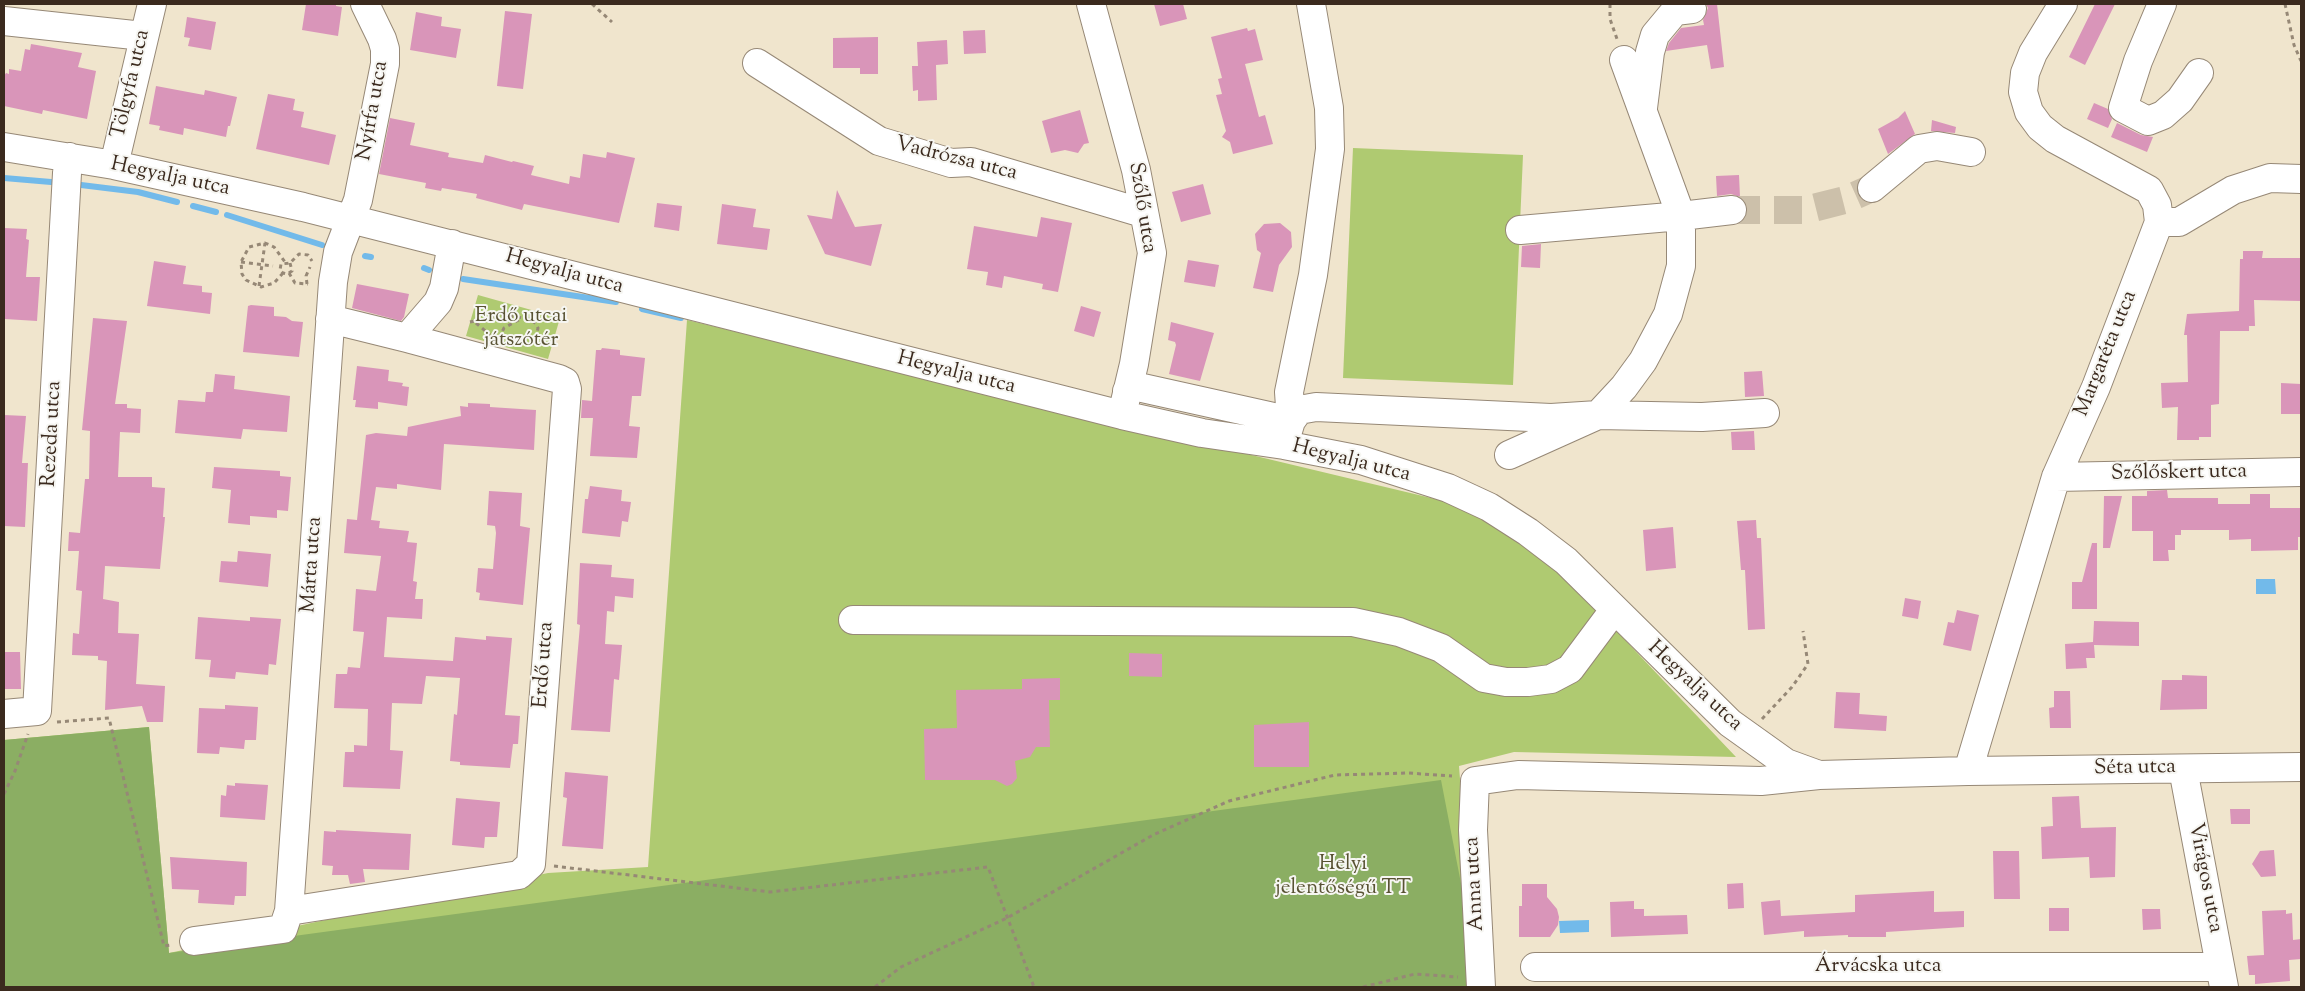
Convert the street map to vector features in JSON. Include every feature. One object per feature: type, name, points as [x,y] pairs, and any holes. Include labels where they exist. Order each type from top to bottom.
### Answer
[{"type":"street","name":"Tölgyfa utca","points":[[114,165],[152,4]]},
{"type":"street","name":"Nyírfa utca","points":[[350,221],[358,200],[385,64],[385,50],[382,39],[365,4]]},
{"type":"street","name":"Szőlő utca","points":[[1091,4],[1136,170],[1152,253],[1134,364],[1124,403]]},
{"type":"street","points":[[1288,433],[1289,392],[1313,275],[1330,149],[1330,108],[1311,4]]},
{"type":"street","points":[[2063,4],[2032,53],[2025,73],[2023,92],[2029,112],[2040,127],[2055,139],[2149,190],[2158,205],[2159,222],[2179,222],[2233,190],[2270,178],[2301,179]]},
{"type":"street","points":[[2162,4],[2138,61],[2123,108],[2148,121],[2163,115],[2180,100],[2199,73]]},
{"type":"street","points":[[1642,112],[1650,52],[1655,35],[1675,11],[1692,9]]},
{"type":"street","points":[[4,21],[143,36]]},
{"type":"street","points":[[1509,454],[1598,414],[1624,387],[1643,361],[1668,314],[1681,266],[1681,216],[1624,60]]},
{"type":"street","name":"Vadrózsa utca","points":[[757,63],[879,141],[951,163],[971,162],[1143,213]]},
{"type":"street","points":[[1872,188],[1919,149],[1937,146],[1971,152]]},
{"type":"street","name":"Hegyalja utca","points":[[4,148],[114,165],[303,207],[350,221],[452,244],[817,339],[1124,403],[1202,433],[1288,433],[1361,460],[1448,488],[1489,507],[1528,532],[1566,561],[1710,705],[1750,739],[1786,763],[1819,776]]},
{"type":"street","name":"Rezeda utca","points":[[37,711],[66,173],[69,157]]},
{"type":"street","points":[[1520,230],[1732,210]]},
{"type":"street","name":"Márta utca","points":[[289,911],[333,282],[338,252],[350,221]]},
{"type":"street","name":"Margaréta utca","points":[[1968,771],[2056,477],[2096,387],[2159,222]]},
{"type":"street","points":[[407,338],[438,302],[444,288],[452,244]]},
{"type":"street","name":"Erdő utca","points":[[330,320],[407,338],[565,382],[567,389],[531,864]]},
{"type":"street","points":[[1288,433],[1299,410],[1316,407],[1551,418],[1598,414],[1702,417],[1765,413]]},
{"type":"street","name":"Szőlőskert utca","points":[[2056,477],[2301,472]]},
{"type":"street","points":[[853,620],[1353,622],[1399,632],[1441,648],[1484,678],[1506,682],[1528,682],[1551,679],[1570,669],[1614,610]]},
{"type":"street","points":[[4,714],[37,711]]},
{"type":"street","name":"Séta utca","points":[[1475,781],[1518,775],[1761,781],[1819,776],[1968,771],[2301,767]]},
{"type":"street","name":"Virágos utca","points":[[2184,769],[2222,977]]},
{"type":"street","name":"Anna utca","points":[[1475,781],[1473,830],[1480,982]]},
{"type":"street","points":[[194,941],[283,929],[289,911],[519,875],[531,864]]},
{"type":"street","name":"Árvácska utca","points":[[1535,967],[2222,977]]},
{"type":"path","points":[[592,4],[612,22]]},
{"type":"path","points":[[1610,4],[1610,19],[1624,60]]},
{"type":"path","points":[[2285,4],[2294,45],[2301,61]]},
{"type":"path","points":[[259,286],[265,243]]},
{"type":"path","points":[[289,273],[283,273],[274,283],[259,286],[246,280],[242,274],[240,262],[250,248],[265,243],[274,247],[285,262],[290,263]]},
{"type":"path","points":[[290,263],[299,254],[308,254],[312,259],[312,265],[306,276],[307,284]]},
{"type":"path","points":[[240,262],[273,266]]},
{"type":"path","points":[[283,273],[280,268],[285,262]]},
{"type":"path","points":[[289,273],[292,269],[290,263]]},
{"type":"path","points":[[289,273],[295,283],[314,283]]},
{"type":"path","points":[[470,322],[476,323],[504,316],[530,320],[538,328],[532,343],[520,342]]},
{"type":"path","points":[[499,338],[504,328],[523,318]]},
{"type":"path","points":[[476,323],[491,336],[506,340]]},
{"type":"path","points":[[1750,739],[1764,715],[1792,687],[1808,664],[1803,631]]},
{"type":"path","points":[[4,794],[16,771],[37,711],[59,724],[109,718],[164,946],[194,941]]},
{"type":"path","points":[[875,987],[901,967],[1007,918],[1153,836],[1229,801],[1335,775],[1408,773],[1457,776],[1475,781]]},
{"type":"path","points":[[531,864],[770,892],[988,867],[1034,987]]},
{"type":"path","points":[[1363,987],[1414,974],[1480,982]]},
{"type":"green space","points":[[1353,148],[1523,155],[1513,385],[1343,378]]},
{"type":"green space","name":"Erdő utcai játszótér","points":[[478,295],[560,318],[548,359],[466,336]]},
{"type":"green space","points":[[687,320],[1473,508],[1551,566],[1606,620],[1736,757],[1514,752],[1459,766],[1476,987],[4,987],[4,740],[149,727],[169,953],[548,873],[648,867]]},
{"type":"green space","name":"Helyi jelentőségű TT","points":[[149,727],[169,953],[1441,780],[1481,987],[4,987],[4,740]]},
{"type":"water","points":[[2256,579],[2275,579],[2276,594],[2256,594]]},
{"type":"water","points":[[1589,920],[1589,932],[1560,933],[1559,921]]},
{"type":"building","points":[[306,4],[336,4],[336,6],[342,7],[338,36],[302,30]]},
{"type":"building","points":[[1154,4],[1183,4],[1187,19],[1160,26]]},
{"type":"building","points":[[1706,4],[1717,4],[1724,67],[1711,69],[1707,45],[1666,51],[1669,43],[1681,28],[1704,25],[1703,20],[1708,8]]},
{"type":"building","points":[[2095,4],[2115,4],[2085,65],[2069,57]]},
{"type":"building","points":[[505,11],[532,14],[523,89],[497,86]]},
{"type":"building","points":[[416,12],[442,17],[441,26],[461,29],[456,58],[410,50]]},
{"type":"building","points":[[187,17],[216,22],[211,50],[188,46],[190,38],[184,37]]},
{"type":"building","points":[[1247,28],[1248,31],[1255,29],[1263,60],[1245,64],[1259,117],[1265,115],[1273,144],[1233,154],[1230,142],[1222,137],[1226,131],[1216,95],[1222,94],[1218,79],[1222,78],[1211,37]]},
{"type":"building","points":[[985,30],[986,53],[964,54],[963,31]]},
{"type":"building","points":[[878,37],[878,74],[860,74],[860,68],[833,68],[833,38]]},
{"type":"building","points":[[947,40],[948,64],[936,65],[937,100],[918,101],[918,90],[913,91],[912,66],[918,66],[917,42]]},
{"type":"building","points":[[31,44],[82,53],[78,67],[96,71],[87,119],[43,110],[42,114],[4,106],[4,76],[6,73],[9,74],[9,69],[21,71],[25,49],[30,50]]},
{"type":"building","points":[[156,86],[204,95],[205,90],[237,97],[226,137],[184,128],[183,135],[159,130],[160,126],[149,124]]},
{"type":"building","points":[[268,94],[295,99],[293,110],[304,112],[301,127],[336,135],[329,165],[256,149]]},
{"type":"building","points":[[2094,103],[2108,109],[2112,119],[2108,128],[2087,119]]},
{"type":"building","points":[[1080,110],[1089,143],[1084,144],[1078,153],[1065,150],[1051,153],[1042,121]]},
{"type":"building","points":[[1905,111],[1915,134],[1888,154],[1878,129],[1898,118]]},
{"type":"building","points":[[390,118],[415,123],[410,145],[449,153],[448,157],[483,163],[485,155],[534,166],[531,175],[569,184],[570,176],[580,178],[583,154],[606,158],[607,152],[635,158],[619,223],[524,204],[522,210],[476,198],[477,194],[442,188],[441,191],[425,188],[426,183],[379,174]]},
{"type":"building","points":[[1932,120],[1956,127],[1955,133],[1931,131]]},
{"type":"building","points":[[2117,123],[2141,135],[2153,137],[2147,152],[2111,137]]},
{"type":"building","points":[[1739,175],[1740,197],[1731,194],[1717,196],[1716,176]]},
{"type":"building","points":[[1203,184],[1211,214],[1181,222],[1172,192]]},
{"type":"building","points":[[837,190],[855,227],[882,224],[871,266],[825,254],[807,215],[832,219]]},
{"type":"building","points":[[657,203],[682,206],[679,231],[654,227]]},
{"type":"building","points":[[722,204],[756,209],[753,227],[770,229],[767,250],[717,244]]},
{"type":"building","points":[[1041,217],[1072,223],[1058,292],[1042,289],[1043,284],[1004,276],[1002,288],[986,285],[988,272],[967,269],[974,226],[1037,237]]},
{"type":"building","points":[[1280,223],[1291,232],[1292,247],[1279,265],[1273,292],[1253,288],[1261,253],[1257,250],[1255,234],[1264,224]]},
{"type":"building","points":[[4,228],[27,229],[26,239],[29,240],[26,277],[40,277],[37,321],[5,319]]},
{"type":"building","points":[[1541,244],[1540,268],[1521,267],[1522,246]]},
{"type":"building","points":[[2243,251],[2263,251],[2262,258],[2301,258],[2301,301],[2254,300],[2255,326],[2249,326],[2249,331],[2220,331],[2219,404],[2211,405],[2211,437],[2199,437],[2199,440],[2177,440],[2178,407],[2162,408],[2161,383],[2188,382],[2187,335],[2184,335],[2187,314],[2239,311],[2240,259],[2243,259]]},
{"type":"building","points":[[1188,260],[1219,265],[1215,287],[1184,282]]},
{"type":"building","points":[[154,261],[186,266],[183,284],[202,286],[202,292],[212,293],[210,314],[147,306]]},
{"type":"building","points":[[357,284],[409,294],[404,317],[401,321],[352,308]]},
{"type":"building","points":[[248,306],[274,307],[274,316],[303,322],[299,357],[243,352]]},
{"type":"building","points":[[1081,306],[1101,312],[1094,337],[1074,331]]},
{"type":"building","points":[[93,318],[127,321],[115,404],[127,404],[127,408],[141,409],[140,433],[120,432],[118,477],[152,477],[152,487],[165,488],[163,517],[165,517],[160,569],[105,566],[103,599],[119,602],[118,633],[139,634],[136,684],[165,686],[163,722],[147,722],[142,706],[105,710],[107,661],[98,660],[98,656],[72,655],[73,633],[79,634],[82,591],[76,590],[79,551],[68,551],[69,532],[80,533],[85,479],[89,479],[90,431],[82,430]]},
{"type":"building","points":[[1171,322],[1214,333],[1200,381],[1169,374],[1176,345],[1175,342],[1168,340]]},
{"type":"building","points":[[602,348],[620,350],[620,355],[645,358],[641,396],[632,396],[629,426],[640,427],[637,458],[590,456],[593,418],[581,418],[582,400],[592,401],[596,350],[601,350]]},
{"type":"building","points":[[357,366],[389,370],[388,381],[403,383],[402,386],[409,387],[407,406],[378,402],[378,409],[355,407],[356,400],[353,400]]},
{"type":"building","points":[[1762,371],[1764,396],[1745,397],[1744,372]]},
{"type":"building","points":[[215,374],[235,376],[234,389],[290,396],[287,432],[243,429],[241,439],[175,433],[178,400],[205,402],[206,392],[213,392]]},
{"type":"building","points":[[2281,383],[2301,384],[2301,414],[2281,414]]},
{"type":"building","points":[[468,403],[490,404],[490,407],[536,410],[534,450],[444,444],[441,490],[397,484],[397,489],[376,487],[371,520],[380,521],[379,528],[409,531],[407,542],[417,543],[413,581],[417,582],[415,599],[423,599],[422,619],[387,617],[384,657],[453,661],[455,637],[486,640],[486,636],[512,638],[505,715],[520,716],[518,744],[513,744],[510,768],[460,765],[460,762],[450,761],[454,714],[457,715],[460,678],[426,676],[422,704],[392,703],[390,750],[403,751],[400,789],[343,787],[345,752],[354,752],[354,745],[367,746],[368,709],[334,708],[336,674],[347,674],[348,667],[360,668],[364,632],[353,631],[356,589],[376,591],[381,556],[344,553],[347,519],[357,520],[366,435],[376,433],[407,436],[408,427],[461,416],[460,406],[468,407]]},
{"type":"building","points":[[4,415],[26,416],[22,463],[28,463],[25,527],[4,526]]},
{"type":"building","points":[[1754,431],[1755,450],[1732,450],[1731,432]]},
{"type":"building","points":[[214,467],[280,471],[280,476],[291,477],[288,511],[277,510],[277,518],[250,516],[250,525],[228,523],[231,490],[212,488]]},
{"type":"building","points":[[590,486],[622,490],[621,501],[631,502],[628,522],[622,521],[620,537],[582,533],[585,499],[588,499]]},
{"type":"building","points":[[2167,490],[2168,498],[2218,498],[2218,504],[2250,504],[2250,494],[2270,494],[2270,508],[2301,508],[2301,537],[2298,537],[2298,550],[2251,551],[2251,539],[2229,540],[2229,530],[2181,530],[2181,535],[2175,535],[2175,550],[2168,550],[2169,561],[2153,561],[2153,531],[2132,531],[2132,496],[2147,496],[2147,491]]},
{"type":"building","points":[[489,491],[522,493],[520,526],[530,528],[523,605],[479,600],[480,593],[476,592],[478,568],[493,569],[496,533],[495,526],[487,525]]},
{"type":"building","points":[[2104,496],[2122,496],[2110,548],[2103,548]]},
{"type":"building","points":[[1756,520],[1757,538],[1761,538],[1765,629],[1748,630],[1745,570],[1741,570],[1737,521]]},
{"type":"building","points":[[1673,527],[1676,568],[1646,571],[1643,530]]},
{"type":"building","points":[[2092,543],[2097,543],[2097,609],[2072,609],[2072,582],[2082,582]]},
{"type":"building","points":[[238,551],[271,554],[268,587],[219,582],[221,561],[237,562]]},
{"type":"building","points":[[580,563],[612,565],[611,577],[634,579],[633,598],[615,596],[614,612],[607,611],[605,644],[622,645],[619,680],[614,679],[610,732],[571,730],[580,625],[577,624]]},
{"type":"building","points":[[1905,598],[1921,601],[1918,619],[1902,616]]},
{"type":"building","points":[[1957,610],[1979,615],[1971,651],[1943,645],[1948,622],[1954,623]]},
{"type":"building","points":[[198,617],[250,621],[250,617],[281,619],[276,665],[269,664],[268,675],[236,672],[235,679],[209,677],[211,660],[195,659]]},
{"type":"building","points":[[2094,621],[2139,622],[2139,646],[2094,645],[2095,658],[2086,658],[2087,668],[2066,669],[2065,644],[2093,642]]},
{"type":"building","points":[[4,652],[20,652],[21,689],[4,689]]},
{"type":"building","points":[[1129,653],[1162,654],[1162,677],[1129,676]]},
{"type":"building","points":[[2182,675],[2207,676],[2207,709],[2160,710],[2162,680],[2182,680]]},
{"type":"building","points":[[1060,678],[1060,700],[1049,700],[1050,747],[1036,747],[1030,757],[1015,761],[1017,778],[1012,784],[1007,786],[995,780],[925,780],[924,729],[957,728],[956,690],[1022,689],[1022,679]]},
{"type":"building","points":[[2054,691],[2070,691],[2071,728],[2050,728],[2049,708],[2054,707]]},
{"type":"building","points":[[1836,692],[1860,693],[1859,714],[1887,716],[1886,731],[1834,728]]},
{"type":"building","points":[[225,705],[258,707],[256,740],[245,740],[244,749],[220,747],[219,754],[197,753],[199,708],[225,709]]},
{"type":"building","points":[[1309,722],[1309,767],[1254,767],[1254,725]]},
{"type":"building","points":[[565,772],[608,776],[603,849],[562,846],[567,798],[563,797]]},
{"type":"building","points":[[235,783],[268,785],[265,820],[220,817],[221,795],[226,796],[227,785],[235,786]]},
{"type":"building","points":[[2079,796],[2081,828],[2116,827],[2115,877],[2090,878],[2089,857],[2042,859],[2041,827],[2053,826],[2052,797]]},
{"type":"building","points":[[456,798],[500,802],[497,837],[485,837],[484,848],[452,845]]},
{"type":"building","points":[[2230,809],[2250,809],[2250,824],[2231,824]]},
{"type":"building","points":[[336,830],[411,834],[409,870],[363,869],[365,882],[350,884],[348,875],[332,875],[333,866],[322,865],[324,831],[336,832]]},
{"type":"building","points":[[2274,850],[2276,876],[2261,877],[2252,864],[2260,851]]},
{"type":"building","points":[[1993,851],[2019,851],[2020,899],[1994,899]]},
{"type":"building","points":[[170,857],[247,862],[246,896],[235,896],[234,905],[198,903],[199,890],[172,889]]},
{"type":"building","points":[[1743,883],[1744,908],[1728,909],[1727,884]]},
{"type":"building","points":[[1522,884],[1547,884],[1547,897],[1557,909],[1559,917],[1558,925],[1550,937],[1519,937],[1519,906],[1522,906]]},
{"type":"building","points":[[1934,891],[1934,912],[1964,911],[1964,927],[1886,932],[1886,937],[1848,937],[1848,935],[1804,937],[1804,931],[1764,935],[1761,902],[1780,900],[1781,916],[1855,912],[1855,895]]},
{"type":"building","points":[[1634,901],[1634,909],[1644,909],[1644,916],[1687,915],[1688,934],[1611,937],[1610,902]]},
{"type":"building","points":[[2049,908],[2069,908],[2069,931],[2049,931]]},
{"type":"building","points":[[2142,909],[2160,909],[2161,929],[2143,930]]},
{"type":"building","points":[[2286,910],[2286,914],[2292,913],[2293,940],[2301,939],[2301,959],[2289,960],[2290,981],[2255,984],[2255,975],[2249,975],[2247,956],[2264,955],[2262,911]]},
{"type":"waterway","points":[[4,178],[51,182]]},
{"type":"waterway","points":[[81,185],[138,192],[177,202]]},
{"type":"waterway","points":[[193,206],[216,212]]},
{"type":"waterway","points":[[227,215],[322,245]]},
{"type":"waterway","points":[[365,256],[371,257]]},
{"type":"waterway","points":[[424,268],[429,270]]},
{"type":"waterway","points":[[463,279],[616,302]]},
{"type":"waterway","points":[[642,309],[681,318]]},
{"type":"tunnel","points":[[1732,210],[1805,210],[1845,200],[1872,188]]}]
